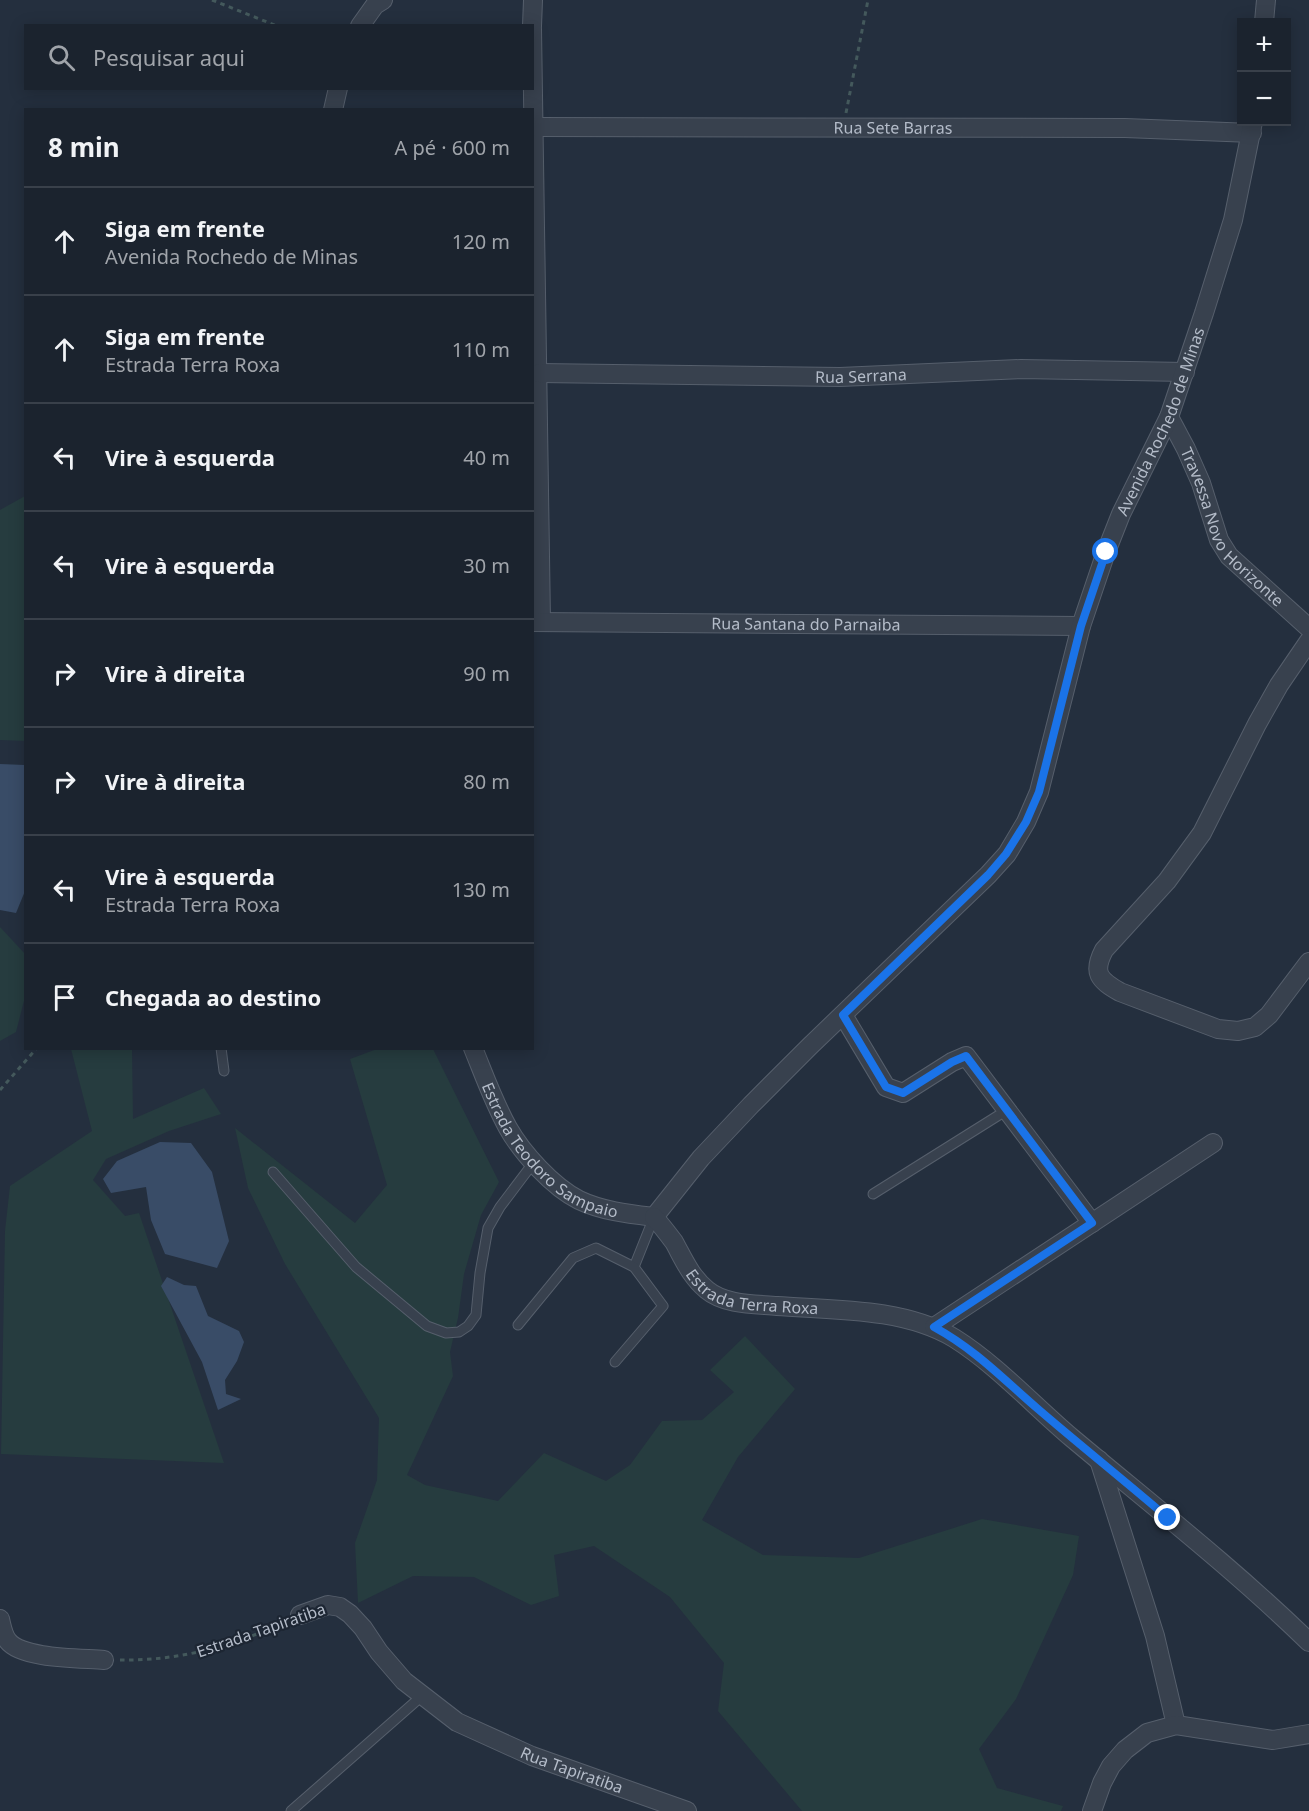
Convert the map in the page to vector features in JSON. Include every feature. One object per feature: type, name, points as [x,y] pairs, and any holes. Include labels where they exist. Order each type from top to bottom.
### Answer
[{"type":"street","points":[[361,24],[375,5],[383,0]]},
{"type":"street","points":[[532,24],[533,0]]},
{"type":"street","points":[[1264,18],[1266,0]]},
{"type":"street","points":[[333,108],[338,90]]},
{"type":"street","points":[[534,90],[539,373],[537,622]]},
{"type":"street","name":"Rua Sete Barras","points":[[535,127],[1253,127]]},
{"type":"street","name":"Avenida Rochedo de Minas","points":[[843,1015],[988,875],[1006,854],[1026,822],[1039,792],[1081,626],[1106,552],[1121,514],[1169,417],[1185,372],[1233,220],[1253,127]]},
{"type":"street","name":"Rua Serrana","points":[[539,373],[840,376],[1021,369],[1185,372]]},
{"type":"street","name":"Travessa Novo Horizonte","points":[[1169,417],[1201,483],[1219,540],[1229,556],[1309,628]]},
{"type":"street","name":"Rua Santana do Parnaiba","points":[[537,622],[1081,626]]},
{"type":"street","points":[[1309,641],[1279,685],[1257,724],[1202,833],[1167,881],[1104,950],[1097,963],[1098,974],[1106,984],[1120,992],[1218,1029],[1238,1031],[1255,1027],[1269,1015],[1309,962]]},
{"type":"street","points":[[654,1217],[701,1158],[751,1104],[843,1015],[886,1087],[903,1093],[952,1062],[966,1056],[1092,1223]]},
{"type":"street","name":"Estrada Teodoro Sampaio","points":[[474,1050],[509,1129],[534,1162],[558,1187],[578,1200],[602,1209],[654,1217]]},
{"type":"street","points":[[934,1327],[1213,1143]]},
{"type":"street","name":"Estrada Terra Roxa","points":[[654,1217],[673,1241],[691,1274],[708,1291],[723,1299],[912,1319],[934,1327],[955,1339],[986,1361],[1031,1403],[1230,1568],[1309,1642]]},
{"type":"street","points":[[1099,1460],[1155,1636],[1176,1725]]},
{"type":"street","name":"Estrada Tapiratiba","points":[[300,1615],[328,1605],[340,1607],[363,1628],[379,1652],[404,1681],[457,1722]]},
{"type":"street","points":[[0,1619],[3,1633],[9,1642],[18,1648],[33,1653],[104,1660]]},
{"type":"street","name":"Rua Tapiratiba","points":[[457,1722],[532,1756],[687,1811]]},
{"type":"street","points":[[1092,1811],[1111,1766],[1125,1750],[1148,1733],[1176,1725],[1273,1740],[1309,1734]]},
{"type":"lane","points":[[221,1050],[224,1071]]},
{"type":"lane","points":[[873,1194],[1007,1110]]},
{"type":"lane","points":[[273,1172],[356,1267],[427,1326],[446,1333],[459,1332],[468,1326],[476,1315],[488,1228],[500,1207],[534,1162]]},
{"type":"lane","points":[[634,1267],[654,1217]]},
{"type":"lane","points":[[518,1325],[573,1258],[596,1248],[634,1267],[663,1306],[615,1362]]},
{"type":"lane","points":[[291,1811],[423,1695]]},
{"type":"path","points":[[212,0],[272,24]]},
{"type":"path","points":[[844,126],[868,0]]},
{"type":"path","points":[[0,1090],[35,1050]]},
{"type":"path","name":"Estrada Tapiratiba","points":[[104,1660],[159,1659],[194,1654],[257,1634],[300,1615]]},
{"type":"green space","points":[[24,497],[24,741],[0,740],[0,510]]},
{"type":"green space","points":[[0,927],[24,953],[24,1001],[16,1032],[0,1041]]},
{"type":"green space","points":[[71,1050],[132,1050],[133,1119],[204,1088],[221,1114],[169,1131],[106,1159],[93,1180],[125,1216],[139,1213],[224,1463],[1,1454],[5,1231],[10,1186],[92,1131]]},
{"type":"green space","points":[[374,1050],[433,1050],[499,1182],[481,1215],[464,1274],[458,1318],[450,1352],[453,1376],[407,1475],[425,1485],[498,1501],[544,1453],[606,1481],[630,1465],[662,1421],[702,1420],[734,1392],[710,1370],[745,1336],[795,1389],[738,1457],[702,1520],[763,1555],[859,1558],[982,1519],[1079,1536],[1073,1575],[1016,1699],[979,1749],[997,1788],[1063,1806],[1061,1811],[802,1811],[718,1711],[724,1663],[670,1597],[594,1546],[554,1555],[559,1596],[531,1605],[474,1577],[413,1576],[358,1603],[355,1543],[377,1480],[379,1418],[285,1264],[248,1188],[235,1128],[355,1223],[387,1185],[350,1059]]},
{"type":"water","points":[[0,764],[24,765],[24,893],[16,913],[0,910]]},
{"type":"water","points":[[160,1142],[191,1143],[212,1172],[229,1241],[217,1268],[165,1254],[151,1220],[146,1187],[111,1193],[103,1179],[117,1161]]},
{"type":"water","points":[[167,1277],[184,1285],[196,1286],[208,1316],[239,1331],[244,1342],[237,1361],[225,1380],[226,1394],[241,1399],[218,1410],[202,1362],[161,1286]]},
{"type":"route","points":[[1106,552],[1081,626],[1039,792],[1026,822],[1006,854],[988,875],[843,1015],[886,1087],[903,1093],[952,1062],[966,1056],[1092,1223],[934,1327],[986,1361],[1031,1403],[1168,1518]]}]
